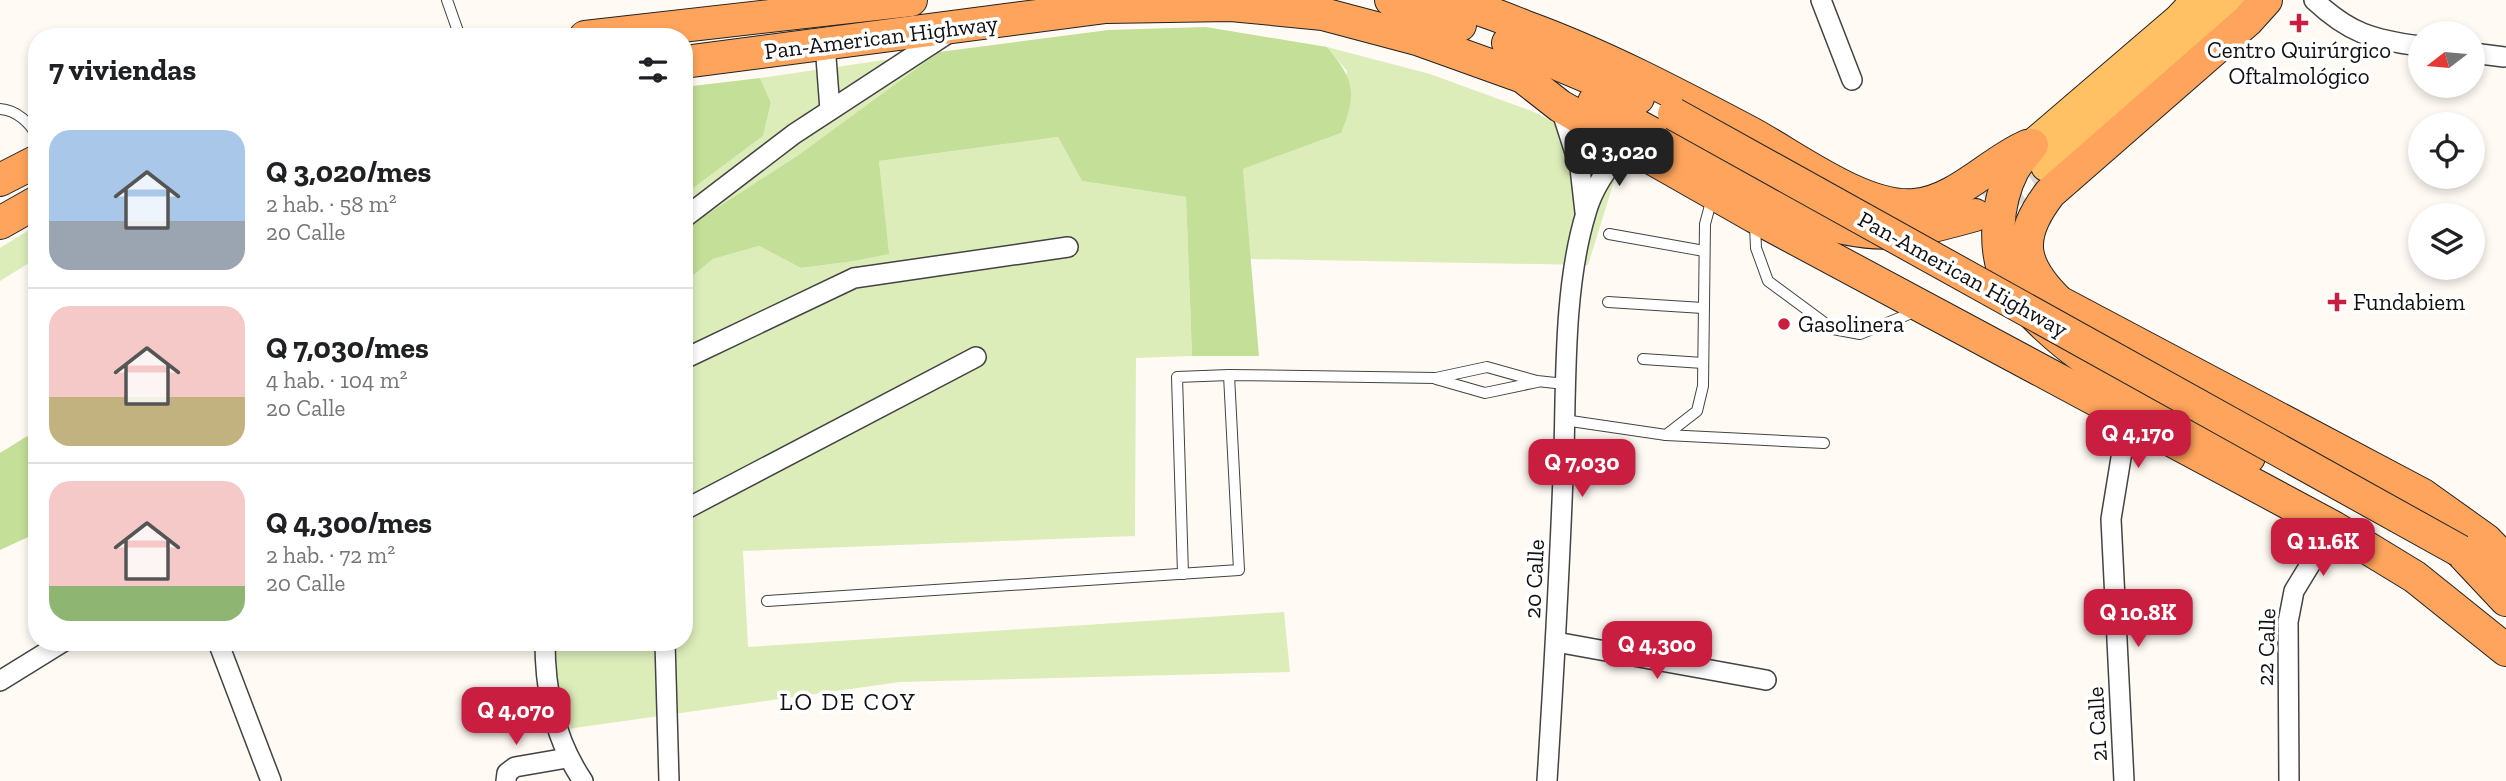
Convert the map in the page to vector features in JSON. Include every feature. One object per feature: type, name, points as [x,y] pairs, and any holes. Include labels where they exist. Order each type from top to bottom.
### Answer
[{"type":"highway","name":"Pan-American Highway","points":[[646,28],[787,7],[911,0]]},
{"type":"highway","name":"Pan-American Highway","points":[[1391,0],[1532,52],[1674,114],[2460,551],[2506,600]]},
{"type":"highway","points":[[1440,0],[1500,17],[1585,49],[1749,132],[1868,197],[1894,205],[1916,205],[1933,200],[1964,185],[2004,156],[2039,155]]},
{"type":"highway","points":[[2266,0],[2246,21],[2050,194],[2036,212],[2029,228],[2026,247],[2029,266],[2040,284],[2059,302],[2423,495],[2486,540],[2506,561]]},
{"type":"highway","name":"Pan-American Highway","points":[[693,61],[1105,7],[1231,5],[1324,14],[1417,39],[1523,77],[1560,106],[1713,194],[2333,527],[2415,577],[2505,648]]},
{"type":"highway","points":[[1523,77],[1585,98],[1806,217],[1841,230],[1873,234],[1909,233],[1975,215]]},
{"type":"highway","points":[[2039,155],[2014,169],[2006,188],[2000,215],[1999,243],[2008,282],[2036,319],[2101,371],[2415,552],[2461,586],[2505,648]]},
{"type":"highway","points":[[0,180],[28,166]]},
{"type":"highway","points":[[0,223],[28,207]]},
{"type":"main road","points":[[2039,155],[2197,0]]},
{"type":"main road","points":[[2039,155],[2232,0]]},
{"type":"street","points":[[1821,0],[1852,80]]},
{"type":"street","points":[[2315,0],[2339,23],[2386,42],[2408,45]]},
{"type":"street","points":[[693,211],[794,134],[955,28]]},
{"type":"street","points":[[825,44],[830,110]]},
{"type":"street","points":[[2485,55],[2504,57]]},
{"type":"street","name":"20 Calle","points":[[1560,106],[1580,168],[1586,213]]},
{"type":"street","name":"20 Calle","points":[[1547,781],[1556,642],[1565,384],[1572,292],[1586,213],[1605,170],[1627,146]]},
{"type":"street","points":[[693,355],[853,278],[1068,247]]},
{"type":"street","points":[[693,505],[976,357]]},
{"type":"street","name":"21 Calle","points":[[2124,781],[2111,519],[2128,415]]},
{"type":"street","name":"22 Calle","points":[[2289,781],[2288,622],[2294,591],[2333,527]]},
{"type":"street","points":[[1556,642],[1766,680]]},
{"type":"street","points":[[0,681],[48,651]]},
{"type":"street","points":[[221,651],[265,778]]},
{"type":"street","points":[[546,651],[554,720],[567,758],[583,781]]},
{"type":"street","points":[[665,651],[669,781]]},
{"type":"street","points":[[506,781],[508,773],[515,767],[567,758]]},
{"type":"lane","points":[[447,0],[457,28]]},
{"type":"lane","points":[[0,109],[10,110],[28,123]]},
{"type":"lane","points":[[1665,435],[1697,411],[1703,386],[1705,224],[1713,194]]},
{"type":"lane","points":[[1755,217],[1756,248],[1768,281],[1833,329],[1860,334],[1927,307]]},
{"type":"lane","points":[[1609,234],[1704,251]]},
{"type":"lane","points":[[1608,302],[1703,308]]},
{"type":"lane","points":[[1643,359],[1703,363]]},
{"type":"lane","points":[[1183,574],[1177,377],[1229,375],[1436,378],[1487,367],[1537,382],[1565,384]]},
{"type":"lane","points":[[767,601],[1238,570],[1229,375]]},
{"type":"lane","points":[[1436,378],[1485,393],[1537,382]]},
{"type":"lane","points":[[1564,419],[1665,435],[1824,443]]},
{"type":"green space","points":[[1206,27],[1327,47],[1348,78],[1350,108],[1341,133],[1243,169],[1259,356],[1192,356],[1186,197],[1082,181],[1058,137],[879,161],[889,254],[801,268],[759,246],[713,259],[693,276],[693,223],[797,156],[939,52],[1108,30]]},
{"type":"green space","points":[[1327,47],[1430,74],[1534,112],[1622,156],[1588,265],[1250,259],[1243,169],[1341,133],[1347,71]]},
{"type":"green space","points":[[939,52],[797,156],[693,223],[693,188],[763,136],[771,103],[760,78]]},
{"type":"green space","points":[[760,78],[771,103],[763,136],[693,188],[693,86]]},
{"type":"green space","points":[[1058,137],[1082,181],[1186,197],[1192,356],[1136,358],[1135,536],[743,551],[748,647],[1284,612],[1290,672],[900,682],[539,733],[539,651],[693,651],[693,276],[713,259],[759,246],[801,268],[888,254],[879,161]]},
{"type":"green space","points":[[28,231],[28,264],[0,281],[0,248]]},
{"type":"green space","points":[[28,436],[28,537],[0,550],[0,453]]},
{"type":"tunnel","points":[[1991,206],[2046,166]]},
{"type":"place","name":"Centro Quirúrgico Oftalmológico","points":[[2299,23]]},
{"type":"place","name":"Fundabiem","points":[[2337,302]]},
{"type":"place","name":"Gasolinera","points":[[1784,324]]},
{"type":"district","name":"LO DE COY","points":[[848,701]]}]
